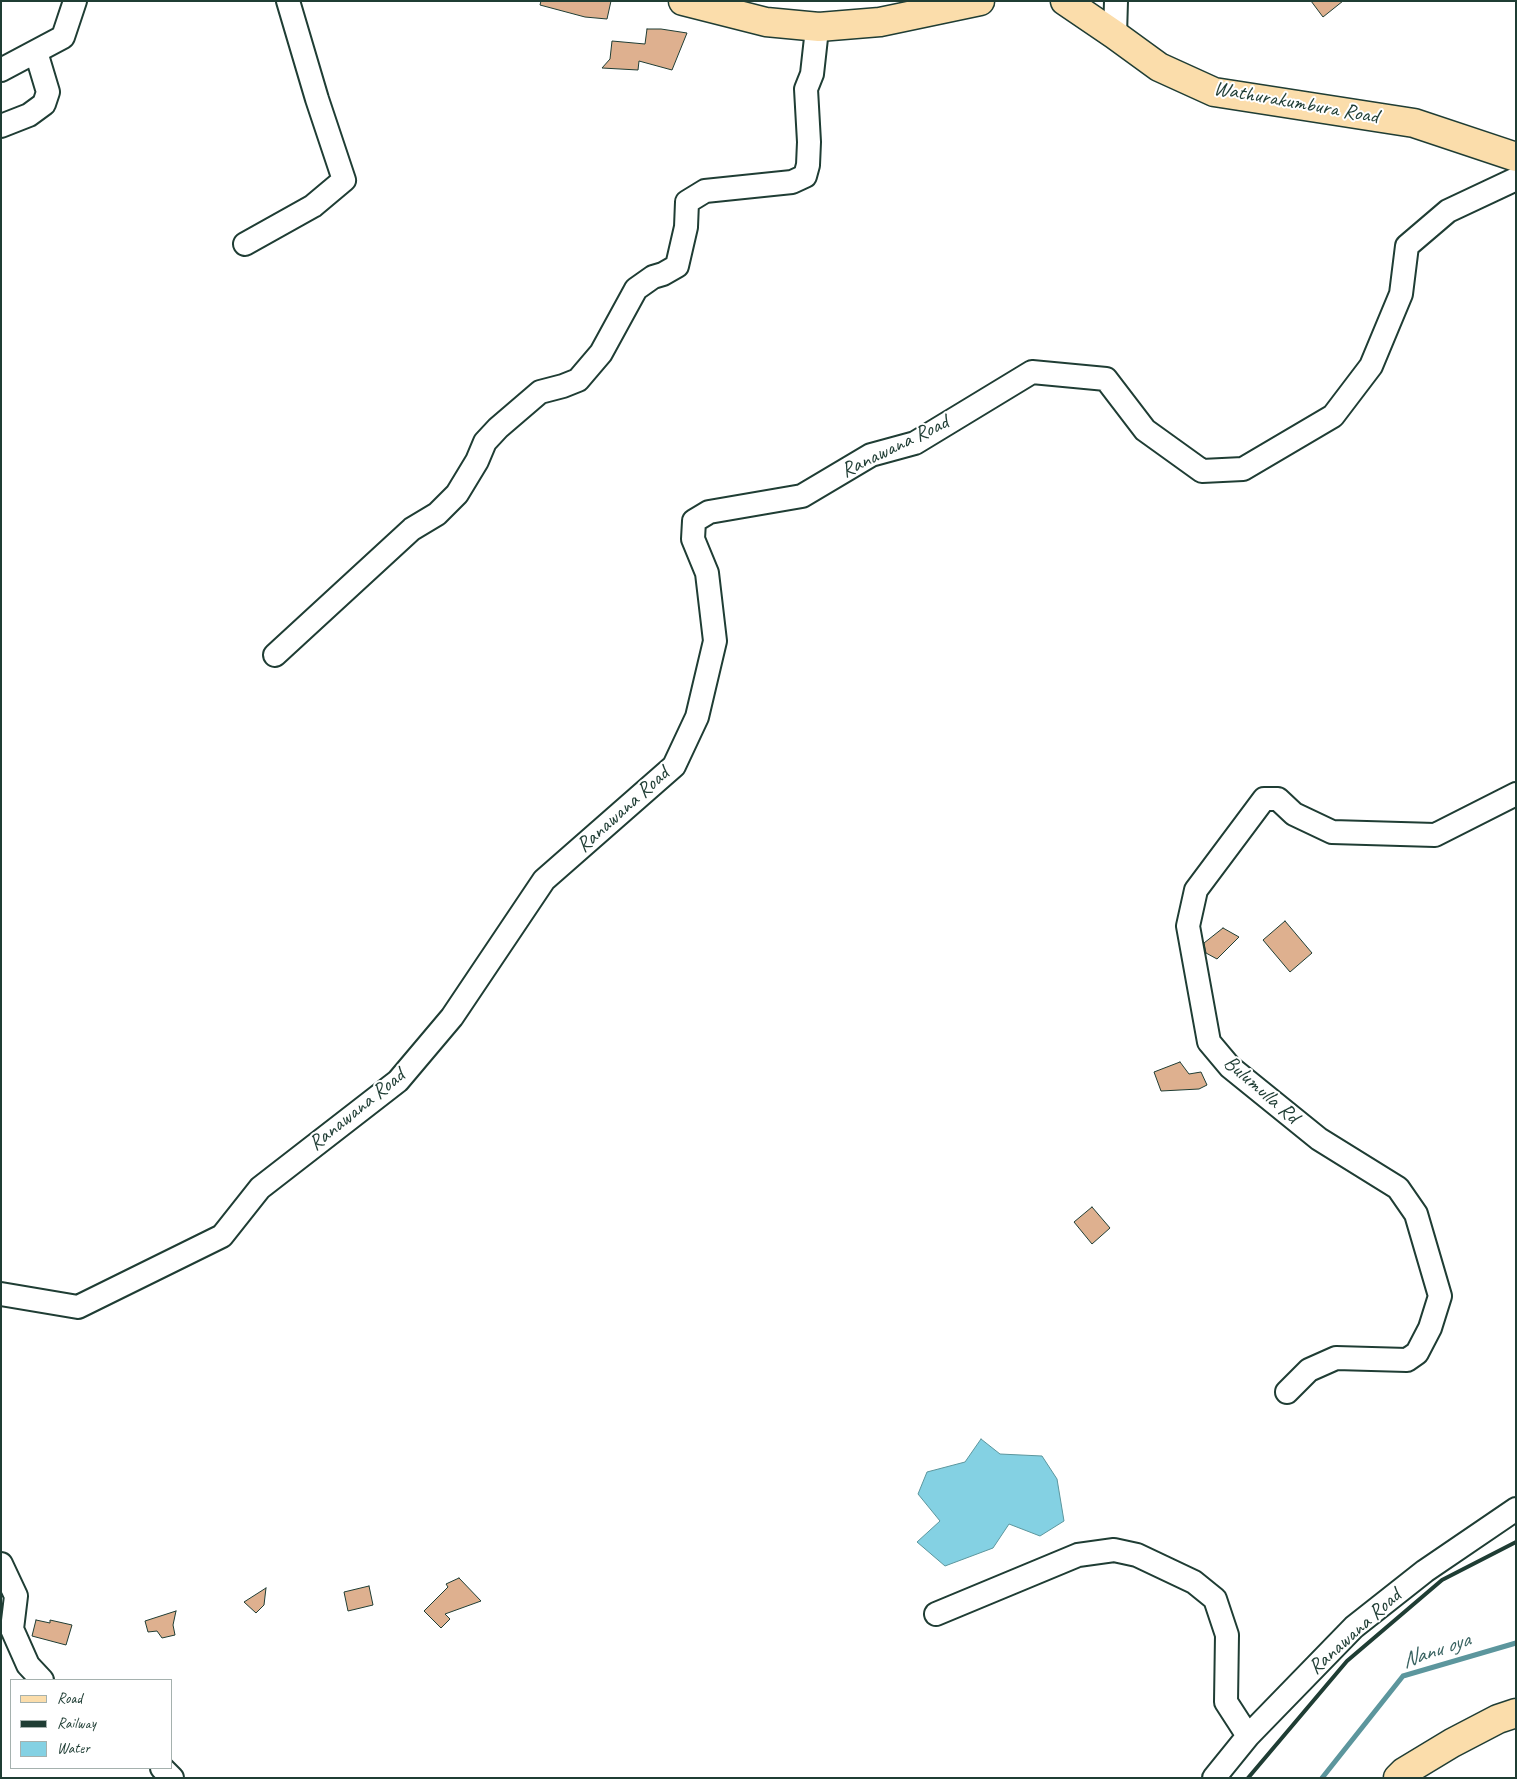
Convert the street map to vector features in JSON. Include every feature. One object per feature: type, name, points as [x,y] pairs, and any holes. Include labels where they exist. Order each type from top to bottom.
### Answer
[{"type":"main road","points":[[683,1],[766,22],[819,27],[880,22],[980,1]]},
{"type":"main road","name":"Wathurakumbura Road","points":[[1065,1],[1115,34],[1159,67],[1214,92],[1414,123],[1516,158]]},
{"type":"main road","points":[[1398,1778],[1404,1772],[1452,1743],[1498,1719],[1516,1713]]},
{"type":"street","points":[[1,70],[63,37],[76,1]]},
{"type":"street","points":[[245,244],[313,206],[344,180],[317,99],[288,1]]},
{"type":"street","points":[[1115,34],[1116,1]]},
{"type":"street","points":[[275,655],[412,528],[437,514],[457,494],[477,461],[485,442],[498,428],[540,392],[578,380],[601,353],[636,289],[653,277],[677,266],[686,227],[687,202],[705,191],[792,182],[805,176],[808,165],[809,142],[806,89],[812,74],[819,27]]},
{"type":"street","points":[[1,126],[29,115],[44,104],[48,92],[36,52]]},
{"type":"street","name":"Ranawana Road","points":[[1,1294],[78,1307],[222,1236],[260,1188],[398,1081],[452,1016],[544,880],[674,766],[698,717],[715,641],[707,573],[694,539],[694,521],[709,512],[802,496],[871,455],[915,443],[1032,372],[1106,379],[1144,430],[1202,471],[1242,469],[1333,416],[1371,366],[1401,294],[1408,246],[1448,211],[1516,179]]},
{"type":"street","name":"Bulumulla Rd","points":[[1287,1392],[1309,1370],[1336,1358],[1407,1360],[1417,1353],[1430,1328],[1440,1296],[1416,1214],[1398,1188],[1319,1139],[1230,1067],[1209,1042],[1188,926],[1196,890],[1264,799],[1278,799],[1294,814],[1332,832],[1434,835],[1516,794]]},
{"type":"street","name":"Ranawana Road","points":[[1214,1778],[1248,1736],[1354,1627],[1425,1571],[1516,1509]]},
{"type":"street","points":[[936,1614],[1078,1555],[1114,1550],[1137,1555],[1194,1582],[1215,1600],[1227,1634],[1226,1702],[1248,1736]]},
{"type":"street","points":[[1,1564],[16,1596],[12,1629],[28,1665],[41,1679]]},
{"type":"street","points":[[163,1769],[172,1778]]},
{"type":"water","points":[[981,1439],[1000,1454],[1042,1456],[1057,1479],[1064,1521],[1040,1536],[1009,1524],[993,1548],[945,1566],[917,1542],[940,1521],[918,1494],[927,1472],[965,1462]]},
{"type":"building","points":[[541,1],[611,1],[607,19],[585,17],[540,5]]},
{"type":"building","points":[[1311,1],[1343,1],[1323,17]]},
{"type":"building","points":[[647,29],[687,33],[672,70],[639,61],[638,70],[602,68],[610,59],[612,41],[645,44]]},
{"type":"building","points":[[1285,921],[1312,953],[1290,972],[1263,940]]},
{"type":"building","points":[[1223,928],[1239,937],[1217,959],[1206,953],[1204,943]]},
{"type":"building","points":[[1180,1062],[1189,1074],[1201,1072],[1207,1085],[1199,1089],[1161,1091],[1154,1072]]},
{"type":"building","points":[[1092,1207],[1110,1228],[1092,1244],[1074,1222]]},
{"type":"building","points":[[459,1578],[481,1601],[445,1614],[450,1619],[441,1628],[424,1611],[448,1587],[446,1584]]},
{"type":"building","points":[[369,1586],[373,1605],[348,1611],[344,1592]]},
{"type":"building","points":[[266,1588],[264,1605],[256,1613],[244,1602]]},
{"type":"building","points":[[176,1611],[173,1625],[175,1635],[162,1638],[157,1631],[148,1632],[145,1621]]},
{"type":"building","points":[[36,1620],[50,1623],[50,1620],[72,1625],[66,1645],[32,1636]]},
{"type":"waterway","name":"Nanu oya","points":[[1322,1778],[1403,1676],[1516,1643]]},
{"type":"railway","points":[[1248,1778],[1347,1661],[1442,1580],[1516,1542]]}]
